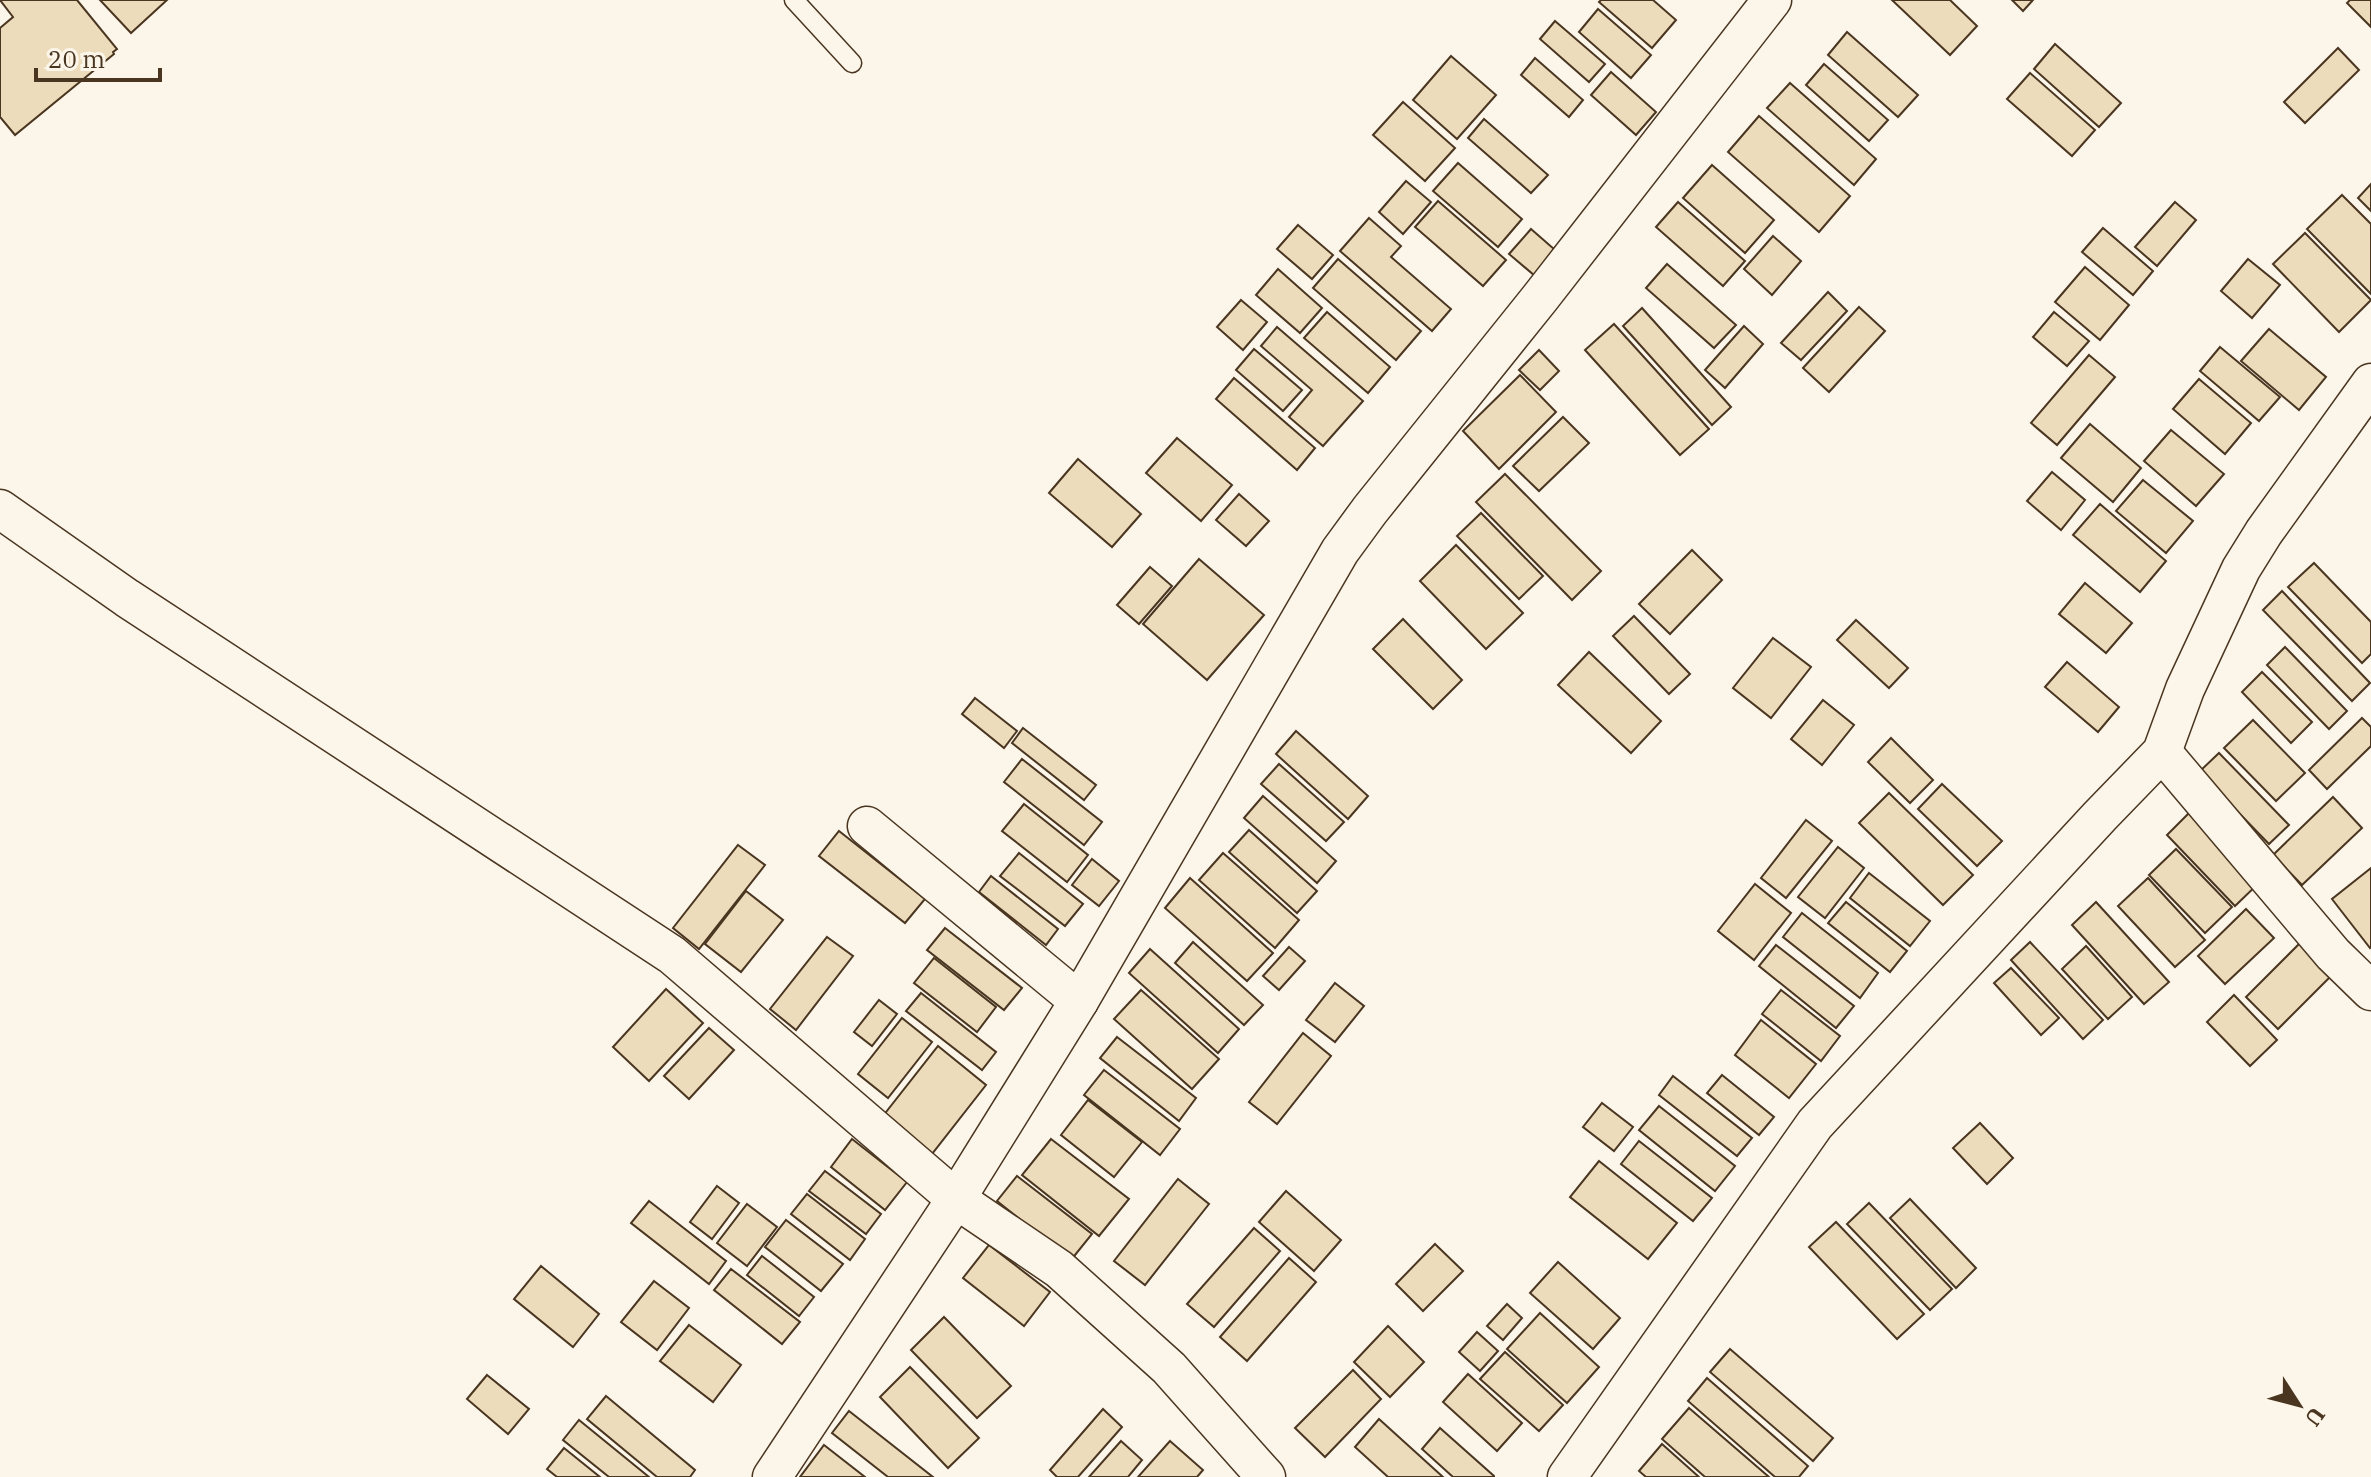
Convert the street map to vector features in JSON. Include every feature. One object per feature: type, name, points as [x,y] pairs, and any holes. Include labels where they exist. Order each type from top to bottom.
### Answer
[{"type":"street","points":[[772,1477],[956,1199],[1079,1001],[1340,551],[1772,0]]},
{"type":"street","points":[[1567,1477],[1815,1124],[2162,752],[2185,689],[2241,569],[2371,383]]},
{"type":"street","points":[[0,509],[127,598],[672,955],[956,1199],[1059,1269],[1169,1368],[1266,1477]]},
{"type":"street","points":[[2162,752],[2333,954],[2371,991]]},
{"type":"street","points":[[867,826],[1079,1001]]},
{"type":"lane","points":[[794,0],[852,63]]},
{"type":"building","points":[[0,0],[77,0],[117,49],[15,135],[0,117],[0,28],[13,17]]},
{"type":"building","points":[[100,0],[167,0],[131,33]]},
{"type":"building","points":[[1653,0],[1676,20],[1652,48],[1599,2]]},
{"type":"building","points":[[1892,0],[1950,0],[1977,26],[1950,55]]},
{"type":"building","points":[[2012,0],[2033,0],[2023,11]]},
{"type":"building","points":[[2350,0],[2371,0],[2371,27],[2347,3]]},
{"type":"building","points":[[1598,9],[1651,55],[1631,78],[1579,32]]},
{"type":"building","points":[[1555,21],[1605,64],[1589,82],[1540,39]]},
{"type":"building","points":[[1847,32],[1918,95],[1898,117],[1828,55]]},
{"type":"building","points":[[2055,44],[2121,103],[2099,127],[2034,69]]},
{"type":"building","points":[[2338,48],[2359,70],[2305,123],[2284,102]]},
{"type":"building","points":[[1451,56],[1496,95],[1457,139],[1413,100]]},
{"type":"building","points":[[1535,58],[1583,100],[1569,117],[1521,75]]},
{"type":"building","points":[[1824,64],[1888,120],[1869,141],[1806,85]]},
{"type":"building","points":[[1611,72],[1656,112],[1636,135],[1591,95]]},
{"type":"building","points":[[2030,73],[2095,130],[2072,156],[2007,99]]},
{"type":"building","points":[[1790,83],[1876,159],[1854,185],[1767,108]]},
{"type":"building","points":[[1403,102],[1455,148],[1425,181],[1373,135]]},
{"type":"building","points":[[1759,116],[1850,196],[1819,232],[1728,152]]},
{"type":"building","points":[[1484,119],[1548,175],[1531,193],[1468,138]]},
{"type":"building","points":[[1458,163],[1522,219],[1498,247],[1433,191]]},
{"type":"building","points":[[1712,165],[1774,220],[1745,253],[1683,198]]},
{"type":"building","points":[[1406,181],[1431,202],[1403,234],[1379,212]]},
{"type":"building","points":[[2371,184],[2371,211],[2358,198]]},
{"type":"building","points":[[2342,195],[2371,224],[2371,294],[2307,229]]},
{"type":"building","points":[[1438,201],[1506,260],[1483,286],[1415,227]]},
{"type":"building","points":[[1678,202],[1745,261],[1723,286],[1656,227]]},
{"type":"building","points":[[2175,202],[2196,220],[2157,266],[2135,247]]},
{"type":"building","points":[[1369,218],[1401,246],[1391,257],[1451,309],[1432,331],[1340,251]]},
{"type":"building","points":[[1298,225],[1333,255],[1312,279],[1277,249]]},
{"type":"building","points":[[2103,228],[2153,271],[2133,295],[2082,252]]},
{"type":"building","points":[[1531,229],[1562,256],[1541,281],[1509,254]]},
{"type":"building","points":[[2305,233],[2371,300],[2339,332],[2273,264]]},
{"type":"building","points":[[1773,236],[1801,261],[1772,295],[1744,269]]},
{"type":"building","points":[[1338,259],[1421,331],[1396,360],[1313,288]]},
{"type":"building","points":[[2248,259],[2280,285],[2252,318],[2221,291]]},
{"type":"building","points":[[1667,264],[1736,325],[1714,348],[1646,288]]},
{"type":"building","points":[[2085,267],[2129,305],[2100,340],[2055,302]]},
{"type":"building","points":[[1278,269],[1322,308],[1300,333],[1256,295]]},
{"type":"building","points":[[1828,292],[1847,311],[1801,360],[1781,343]]},
{"type":"building","points":[[1241,300],[1267,322],[1243,350],[1217,327]]},
{"type":"building","points":[[1859,307],[1885,331],[1829,392],[1803,368]]},
{"type":"building","points":[[1642,308],[1731,407],[1712,425],[1623,326]]},
{"type":"building","points":[[1327,312],[1390,367],[1368,393],[1304,338]]},
{"type":"building","points":[[2054,312],[2089,341],[2067,366],[2033,337]]},
{"type":"building","points":[[1614,324],[1709,429],[1680,455],[1585,350]]},
{"type":"building","points":[[1744,326],[1763,344],[1725,388],[1705,370]]},
{"type":"building","points":[[1277,327],[1363,401],[1323,446],[1289,417],[1312,390],[1261,346]]},
{"type":"building","points":[[2269,329],[2326,377],[2299,410],[2241,361]]},
{"type":"building","points":[[2220,347],[2280,397],[2259,421],[2200,371]]},
{"type":"building","points":[[1254,349],[1302,390],[1283,411],[1236,370]]},
{"type":"building","points":[[1539,350],[1559,371],[1540,390],[1519,370]]},
{"type":"building","points":[[2089,355],[2115,377],[2057,445],[2031,423]]},
{"type":"building","points":[[1520,375],[1556,412],[1499,469],[1463,431]]},
{"type":"building","points":[[1234,378],[1315,448],[1297,470],[1216,399]]},
{"type":"building","points":[[2199,379],[2251,423],[2225,454],[2173,409]]},
{"type":"building","points":[[1563,417],[1589,443],[1539,491],[1513,466]]},
{"type":"building","points":[[2090,424],[2141,468],[2113,502],[2061,458]]},
{"type":"building","points":[[2171,430],[2224,474],[2196,506],[2144,461]]},
{"type":"building","points":[[1177,438],[1232,485],[1201,521],[1146,473]]},
{"type":"building","points":[[1078,459],[1141,514],[1112,547],[1049,493]]},
{"type":"building","points":[[2052,472],[2085,500],[2061,530],[2027,501]]},
{"type":"building","points":[[1505,474],[1601,571],[1572,600],[1476,502]]},
{"type":"building","points":[[2143,480],[2193,521],[2166,553],[2116,511]]},
{"type":"building","points":[[1239,494],[1269,521],[1246,546],[1216,520]]},
{"type":"building","points":[[2100,504],[2166,561],[2140,592],[2073,535]]},
{"type":"building","points":[[1481,513],[1543,576],[1519,599],[1457,536]]},
{"type":"building","points":[[1456,545],[1523,613],[1486,649],[1420,581]]},
{"type":"building","points":[[1692,550],[1722,580],[1670,634],[1639,604]]},
{"type":"building","points":[[1199,559],[1264,615],[1207,680],[1143,624]]},
{"type":"building","points":[[2314,563],[2371,622],[2371,654],[2362,663],[2288,587]]},
{"type":"building","points":[[1150,567],[1172,586],[1139,624],[1117,605]]},
{"type":"building","points":[[2085,583],[2132,623],[2106,653],[2059,614]]},
{"type":"building","points":[[2282,591],[2370,683],[2352,701],[2263,610]]},
{"type":"building","points":[[1634,616],[1690,674],[1669,694],[1613,636]]},
{"type":"building","points":[[1403,619],[1462,680],[1433,709],[1373,649]]},
{"type":"building","points":[[1856,620],[1908,668],[1889,688],[1837,640]]},
{"type":"building","points":[[1773,638],[1811,667],[1771,718],[1733,688]]},
{"type":"building","points":[[2285,647],[2347,711],[2329,729],[2267,665]]},
{"type":"building","points":[[1589,652],[1661,721],[1631,753],[1558,685]]},
{"type":"building","points":[[2067,662],[2119,707],[2098,732],[2045,687]]},
{"type":"building","points":[[2262,672],[2312,722],[2291,743],[2242,692]]},
{"type":"building","points":[[975,698],[1017,731],[1004,748],[962,714]]},
{"type":"building","points":[[1823,700],[1854,725],[1822,765],[1791,739]]},
{"type":"building","points":[[2362,718],[2371,727],[2371,746],[2327,789],[2309,770]]},
{"type":"building","points":[[2253,720],[2305,773],[2276,801],[2224,748]]},
{"type":"building","points":[[1023,728],[1096,785],[1084,800],[1012,743]]},
{"type":"building","points":[[1296,731],[1368,796],[1348,819],[1276,754]]},
{"type":"building","points":[[1891,738],[1933,780],[1910,803],[1868,762]]},
{"type":"building","points":[[2219,753],[2289,825],[2269,844],[2199,772]]},
{"type":"building","points":[[1022,759],[1102,822],[1084,845],[1004,782]]},
{"type":"building","points":[[1279,764],[1344,822],[1326,841],[1261,784]]},
{"type":"building","points":[[1942,784],[2002,841],[1977,866],[1918,809]]},
{"type":"building","points":[[1889,793],[1973,875],[1943,905],[1859,823]]},
{"type":"building","points":[[1263,796],[1336,861],[1317,883],[1244,818]]},
{"type":"building","points":[[2333,797],[2362,828],[2302,885],[2273,855]]},
{"type":"building","points":[[1024,804],[1088,855],[1067,882],[1002,831]]},
{"type":"building","points":[[2193,809],[2262,880],[2235,906],[2167,835]]},
{"type":"building","points":[[1806,820],[1832,841],[1786,898],[1761,878]]},
{"type":"building","points":[[1249,830],[1317,891],[1297,913],[1229,852]]},
{"type":"building","points":[[839,831],[925,899],[905,923],[819,856]]},
{"type":"building","points":[[738,845],[765,865],[699,949],[673,928]]},
{"type":"building","points":[[1838,847],[1864,868],[1825,918],[1798,897]]},
{"type":"building","points":[[2176,849],[2232,907],[2205,933],[2149,875]]},
{"type":"building","points":[[1019,853],[1083,904],[1065,926],[1000,876]]},
{"type":"building","points":[[1223,853],[1299,920],[1275,948],[1199,880]]},
{"type":"building","points":[[1092,859],[1119,881],[1099,906],[1072,885]]},
{"type":"building","points":[[2371,868],[2371,947],[2370,948],[2332,899]]},
{"type":"building","points":[[1869,873],[1930,921],[1910,946],[1850,898]]},
{"type":"building","points":[[991,876],[1058,929],[1046,945],[979,892]]},
{"type":"building","points":[[1190,878],[1273,953],[1247,981],[1165,908]]},
{"type":"building","points":[[2148,878],[2205,940],[2175,967],[2118,906]]},
{"type":"building","points":[[1755,884],[1791,913],[1754,960],[1718,931]]},
{"type":"building","points":[[746,891],[783,920],[741,972],[705,944]]},
{"type":"building","points":[[1846,902],[1907,951],[1890,972],[1828,923]]},
{"type":"building","points":[[2096,902],[2169,982],[2144,1004],[2072,925]]},
{"type":"building","points":[[2246,909],[2274,938],[2225,984],[2198,956]]},
{"type":"building","points":[[1802,913],[1878,973],[1860,998],[1783,937]]},
{"type":"building","points":[[945,928],[1022,988],[1004,1010],[927,950]]},
{"type":"building","points":[[827,937],[853,956],[796,1030],[770,1009]]},
{"type":"building","points":[[2303,940],[2335,972],[2278,1029],[2246,997]]},
{"type":"building","points":[[1193,942],[1263,1005],[1244,1025],[1175,963]]},
{"type":"building","points":[[2030,942],[2103,1020],[2083,1039],[2011,960]]},
{"type":"building","points":[[1776,945],[1854,1006],[1836,1028],[1759,966]]},
{"type":"building","points":[[2086,946],[2132,997],[2108,1019],[2062,969]]},
{"type":"building","points":[[1289,947],[1305,961],[1279,990],[1263,976]]},
{"type":"building","points":[[1150,949],[1239,1029],[1218,1053],[1129,973]]},
{"type":"building","points":[[934,958],[996,1007],[977,1032],[914,983]]},
{"type":"building","points":[[2011,968],[2059,1018],[2041,1035],[1994,983]]},
{"type":"building","points":[[1335,983],[1364,1006],[1335,1042],[1306,1020]]},
{"type":"building","points":[[666,989],[703,1023],[649,1081],[613,1047]]},
{"type":"building","points":[[1141,990],[1219,1059],[1192,1089],[1114,1019]]},
{"type":"building","points":[[1781,990],[1840,1036],[1821,1061],[1762,1014]]},
{"type":"building","points":[[921,993],[996,1052],[982,1070],[906,1011]]},
{"type":"building","points":[[2234,995],[2277,1040],[2250,1066],[2207,1022]]},
{"type":"building","points":[[879,1000],[897,1014],[872,1046],[854,1032]]},
{"type":"building","points":[[902,1018],[932,1042],[888,1098],[858,1074]]},
{"type":"building","points":[[1761,1020],[1816,1064],[1789,1098],[1735,1055]]},
{"type":"building","points":[[709,1028],[734,1050],[689,1099],[664,1076]]},
{"type":"building","points":[[1303,1033],[1331,1056],[1277,1124],[1249,1102]]},
{"type":"building","points":[[1117,1037],[1196,1098],[1179,1121],[1100,1058]]},
{"type":"building","points":[[938,1046],[986,1085],[928,1159],[879,1121]]},
{"type":"building","points":[[1104,1070],[1180,1129],[1160,1155],[1084,1095]]},
{"type":"building","points":[[1722,1075],[1774,1117],[1759,1135],[1707,1093]]},
{"type":"building","points":[[1673,1076],[1752,1138],[1737,1156],[1659,1095]]},
{"type":"building","points":[[1088,1100],[1142,1142],[1114,1177],[1061,1135]]},
{"type":"building","points":[[1602,1103],[1633,1127],[1614,1151],[1583,1127]]},
{"type":"building","points":[[1659,1106],[1735,1166],[1715,1191],[1639,1130]]},
{"type":"building","points":[[1980,1123],[2013,1158],[1987,1184],[1953,1148]]},
{"type":"building","points":[[852,1139],[907,1182],[885,1210],[831,1167]]},
{"type":"building","points":[[1051,1139],[1129,1199],[1099,1236],[1022,1175]]},
{"type":"building","points":[[1639,1141],[1712,1198],[1693,1221],[1621,1164]]},
{"type":"building","points":[[1599,1161],[1677,1223],[1648,1259],[1570,1197]]},
{"type":"building","points":[[825,1171],[881,1214],[866,1234],[809,1191]]},
{"type":"building","points":[[1017,1176],[1092,1234],[1071,1260],[997,1201]]},
{"type":"building","points":[[1178,1179],[1209,1204],[1145,1285],[1114,1261]]},
{"type":"building","points":[[717,1186],[739,1203],[712,1239],[690,1222]]},
{"type":"building","points":[[1286,1191],[1341,1240],[1314,1271],[1259,1222]]},
{"type":"building","points":[[807,1194],[865,1239],[850,1260],[791,1214]]},
{"type":"building","points":[[1910,1199],[1976,1268],[1956,1288],[1890,1218]]},
{"type":"building","points":[[649,1201],[726,1261],[709,1284],[631,1223]]},
{"type":"building","points":[[1869,1203],[1952,1289],[1930,1310],[1847,1224]]},
{"type":"building","points":[[747,1204],[777,1227],[747,1266],[717,1243]]},
{"type":"building","points":[[786,1220],[843,1264],[821,1291],[765,1247]]},
{"type":"building","points":[[1836,1222],[1924,1314],[1897,1339],[1809,1247]]},
{"type":"building","points":[[1254,1228],[1280,1251],[1214,1327],[1187,1304]]},
{"type":"building","points":[[1435,1244],[1463,1271],[1423,1311],[1396,1284]]},
{"type":"building","points":[[989,1245],[1050,1292],[1024,1326],[963,1278]]},
{"type":"building","points":[[762,1256],[814,1297],[799,1316],[747,1275]]},
{"type":"building","points":[[1289,1258],[1316,1282],[1247,1361],[1220,1337]]},
{"type":"building","points":[[1558,1262],[1620,1318],[1593,1349],[1530,1293]]},
{"type":"building","points":[[541,1266],[599,1314],[573,1347],[514,1299]]},
{"type":"building","points":[[731,1269],[800,1322],[782,1344],[714,1290]]},
{"type":"building","points":[[654,1281],[689,1308],[657,1350],[621,1322]]},
{"type":"building","points":[[1507,1304],[1522,1318],[1503,1340],[1487,1326]]},
{"type":"building","points":[[1540,1313],[1599,1367],[1567,1403],[1507,1349]]},
{"type":"building","points":[[944,1317],[1011,1386],[977,1418],[911,1350]]},
{"type":"building","points":[[689,1325],[741,1365],[713,1402],[660,1361]]},
{"type":"building","points":[[1388,1326],[1424,1362],[1390,1397],[1354,1362]]},
{"type":"building","points":[[1477,1332],[1498,1351],[1480,1371],[1459,1352]]},
{"type":"building","points":[[1730,1349],[1833,1438],[1813,1461],[1710,1372]]},
{"type":"building","points":[[1505,1352],[1563,1405],[1539,1431],[1480,1379]]},
{"type":"building","points":[[910,1367],[979,1438],[948,1468],[880,1397]]},
{"type":"building","points":[[1353,1370],[1381,1399],[1325,1457],[1295,1428]]},
{"type":"building","points":[[1468,1374],[1522,1423],[1497,1451],[1443,1402]]},
{"type":"building","points":[[487,1375],[529,1409],[508,1434],[467,1399]]},
{"type":"building","points":[[1707,1378],[1808,1466],[1799,1477],[1775,1477],[1688,1401]]},
{"type":"building","points":[[606,1396],[695,1470],[690,1477],[657,1477],[587,1419]]},
{"type":"building","points":[[1689,1408],[1769,1477],[1705,1477],[1662,1439]]},
{"type":"building","points":[[1103,1409],[1122,1427],[1078,1477],[1057,1477],[1050,1470]]},
{"type":"building","points":[[849,1411],[933,1477],[888,1477],[832,1433]]},
{"type":"building","points":[[1379,1419],[1443,1477],[1388,1477],[1355,1447]]},
{"type":"building","points":[[579,1420],[649,1477],[609,1477],[563,1440]]},
{"type":"building","points":[[1440,1428],[1494,1477],[1453,1477],[1422,1449]]},
{"type":"building","points":[[1121,1441],[1142,1460],[1128,1477],[1089,1477]]},
{"type":"building","points":[[1170,1441],[1203,1470],[1197,1477],[1138,1477]]},
{"type":"building","points":[[1662,1444],[1699,1477],[1646,1477],[1639,1471]]},
{"type":"building","points":[[824,1445],[865,1477],[800,1477]]},
{"type":"building","points":[[564,1448],[600,1477],[557,1477],[547,1469]]}]
